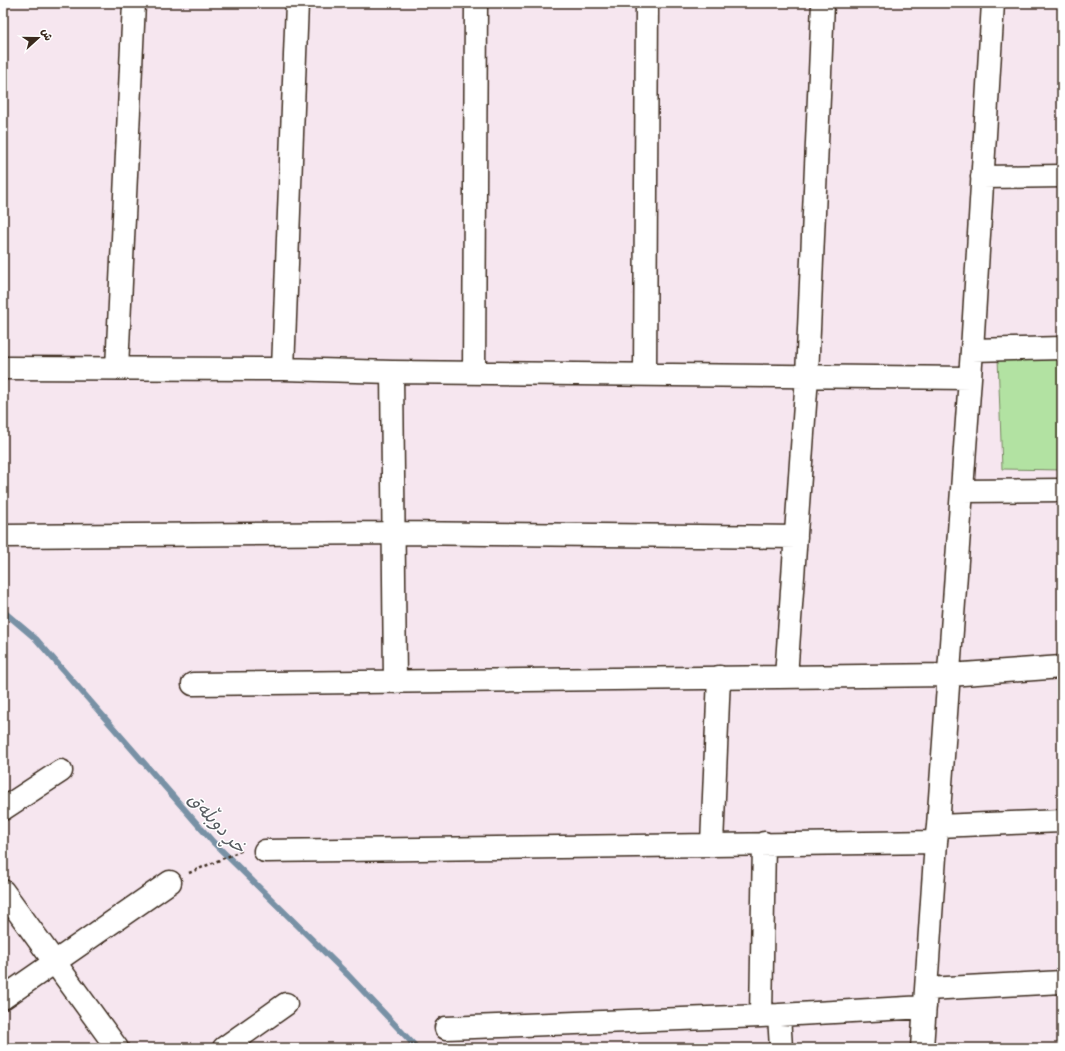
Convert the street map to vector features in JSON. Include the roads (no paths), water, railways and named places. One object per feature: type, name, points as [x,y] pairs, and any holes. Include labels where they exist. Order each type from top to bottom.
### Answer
[{"type":"street","points":[[118,368],[134,3]]},
{"type":"street","points":[[283,369],[297,3]]},
{"type":"street","points":[[474,373],[476,3]]},
{"type":"street","points":[[645,374],[647,3]]},
{"type":"street","points":[[786,677],[807,376],[823,3]]},
{"type":"street","points":[[922,1048],[972,350],[993,3]]},
{"type":"street","points":[[982,177],[1062,176]]},
{"type":"street","points":[[972,350],[1062,348]]},
{"type":"street","points":[[3,368],[283,369],[392,372],[970,378]]},
{"type":"street","points":[[392,372],[395,682]]},
{"type":"street","points":[[962,491],[1062,490]]},
{"type":"street","points":[[3,536],[394,533],[796,537]]},
{"type":"street","points":[[193,684],[949,675],[1062,667]]},
{"type":"street","points":[[712,844],[719,678]]},
{"type":"street","points":[[3,809],[61,771]]},
{"type":"street","points":[[265,851],[764,843],[937,834],[1062,821]]},
{"type":"street","points":[[764,843],[770,1015],[781,1048]]},
{"type":"street","points":[[3,998],[179,878]]},
{"type":"street","points":[[3,892],[117,1048]]},
{"type":"street","points":[[446,1028],[770,1015],[1062,982]]},
{"type":"street","points":[[224,1048],[286,1004]]},
{"type":"waterway","name":"خڕ دوبڵەق","points":[[3,611],[36,639],[213,842],[348,975],[417,1048]]}]
